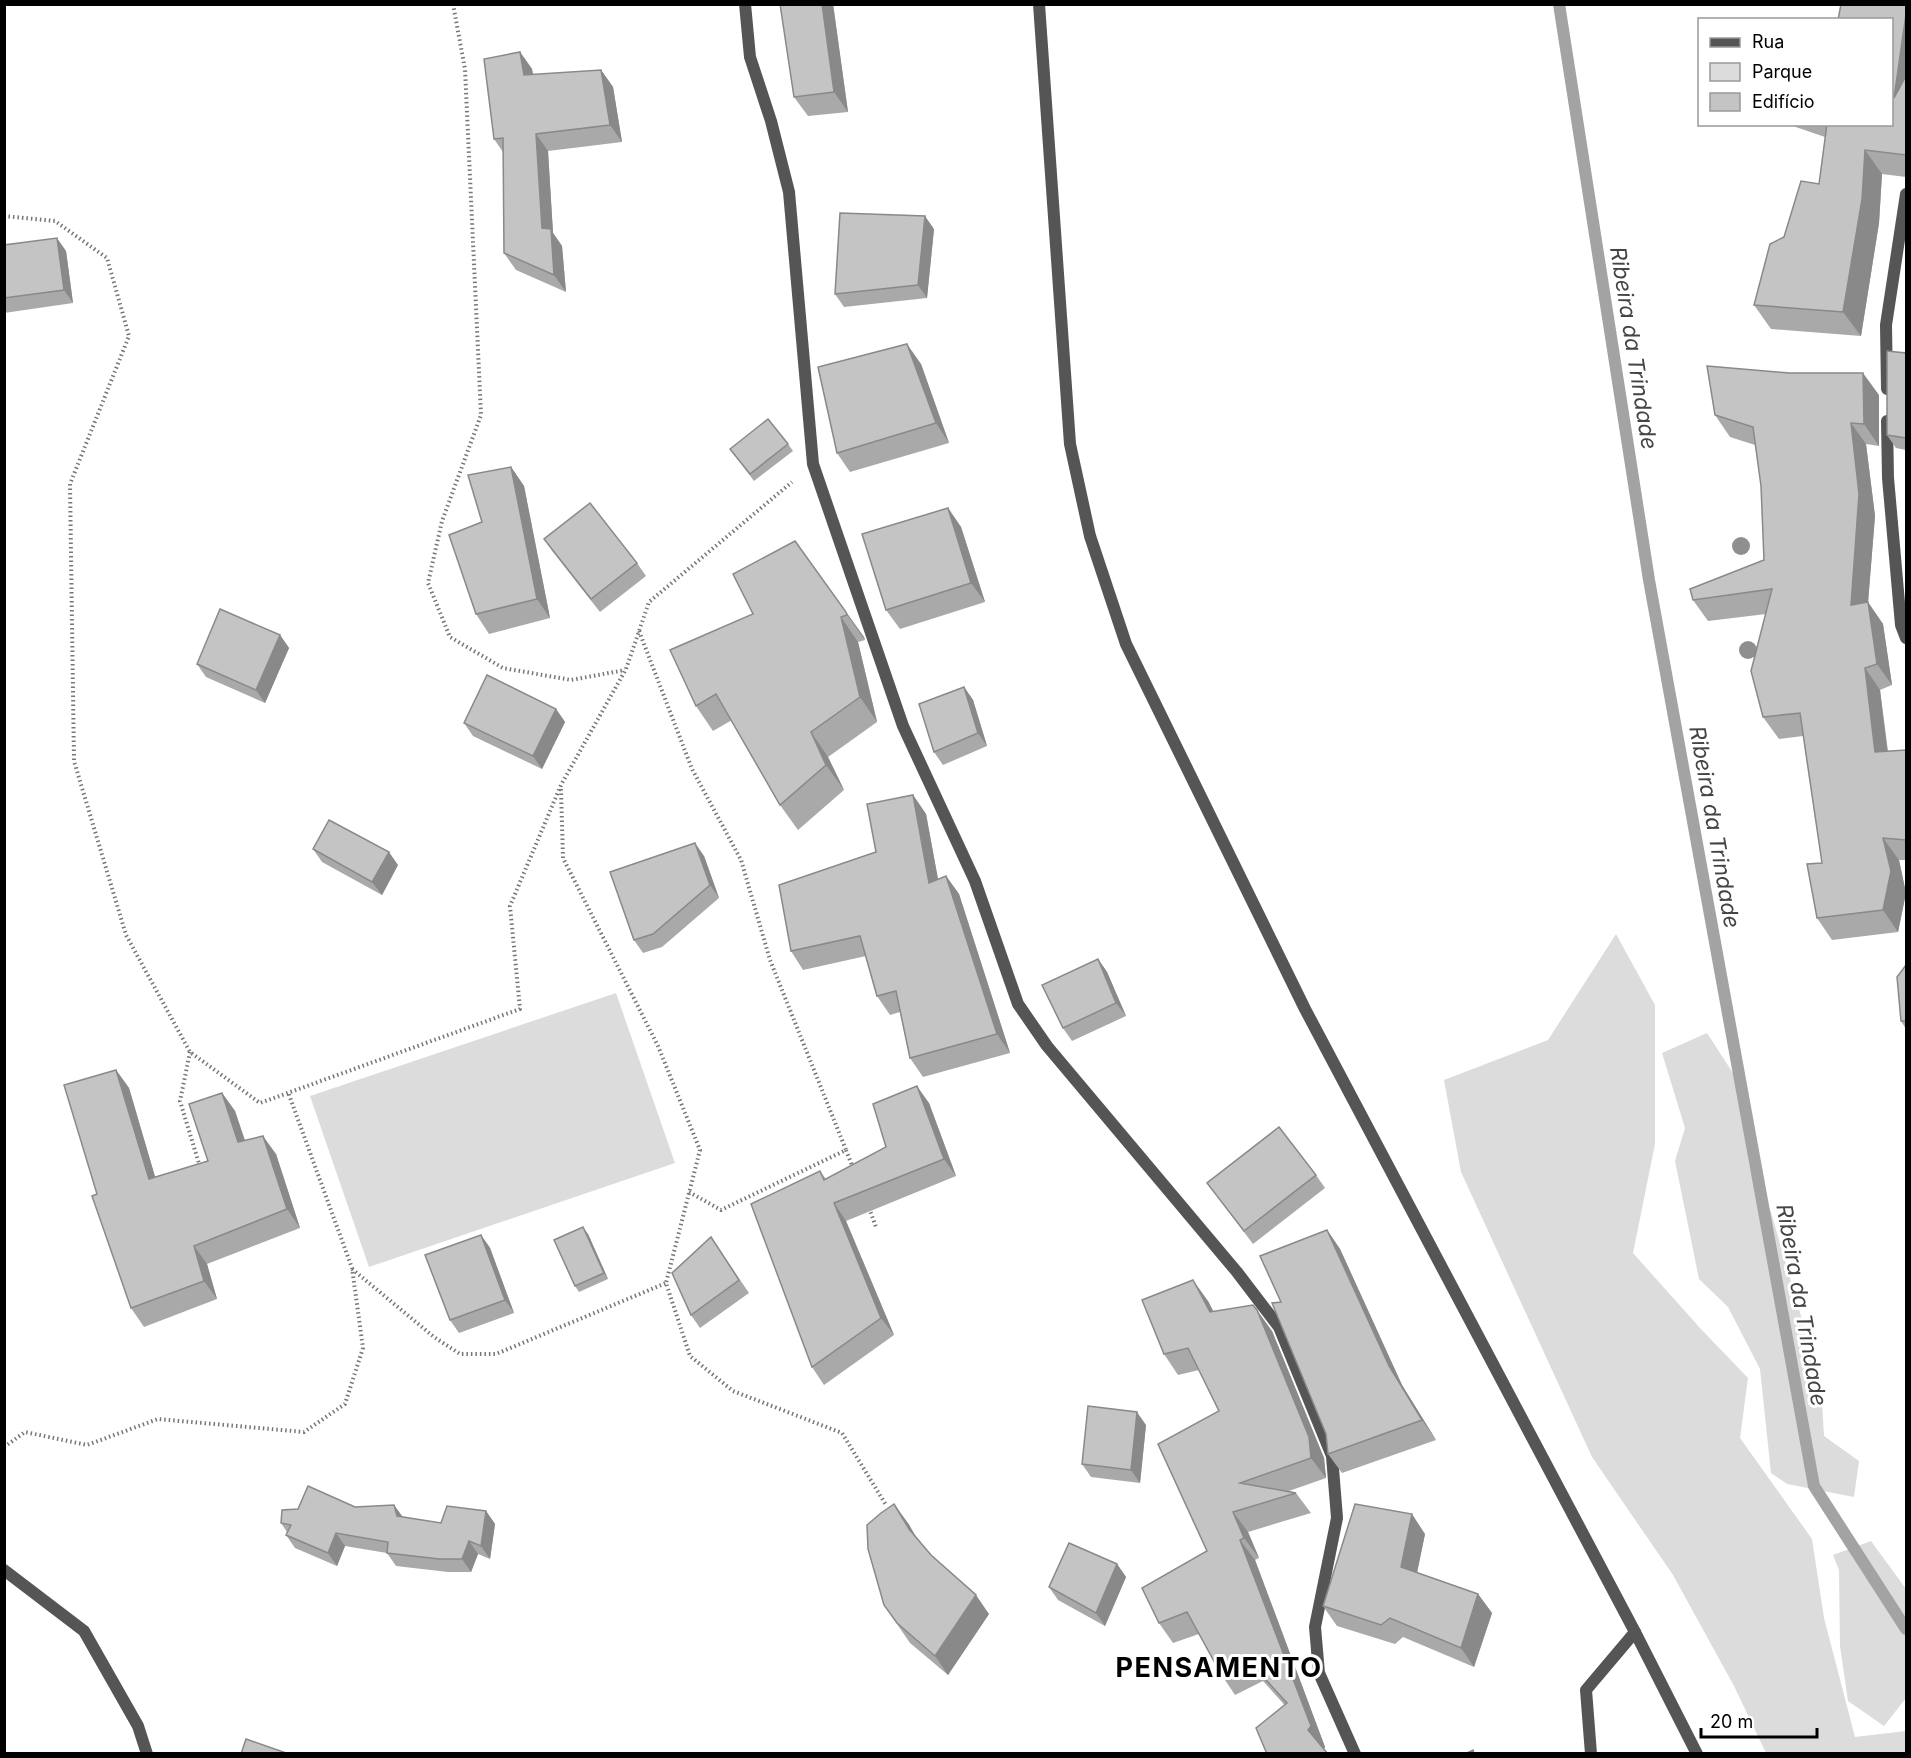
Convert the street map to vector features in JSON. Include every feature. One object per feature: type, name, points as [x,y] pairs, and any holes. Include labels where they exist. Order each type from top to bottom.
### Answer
[{"type":"street","points":[[745,4],[750,57],[771,121],[789,192],[813,464],[903,726],[975,881],[1018,1004],[1047,1046],[1237,1272],[1279,1327],[1332,1456],[1337,1518],[1315,1627],[1319,1673],[1354,1754]]},
{"type":"street","points":[[1039,4],[1070,444],[1090,536],[1126,644],[1305,1009],[1635,1632],[1696,1754]]},
{"type":"street","points":[[1906,194],[1886,325],[1888,478],[1901,625],[1906,638]]},
{"type":"street","points":[[4,1570],[84,1631],[138,1725],[147,1754]]},
{"type":"street","points":[[1591,1754],[1586,1690],[1635,1632]]},
{"type":"path","points":[[453,4],[465,69],[481,415],[442,520],[428,583],[450,637],[503,668],[571,680],[626,669]]},
{"type":"path","points":[[4,216],[55,221],[107,258],[129,336],[70,484],[74,761],[126,935],[190,1052],[260,1102],[520,1009],[510,906],[561,785],[626,669],[649,602],[813,464]]},
{"type":"path","points":[[639,630],[692,769],[741,860],[770,960],[855,1172]]},
{"type":"path","points":[[561,785],[562,858],[658,1046],[700,1150],[666,1283],[690,1356],[733,1391],[842,1433],[886,1505]]},
{"type":"path","points":[[190,1052],[180,1101],[200,1167]]},
{"type":"path","points":[[4,1447],[25,1432],[87,1445],[158,1419],[304,1432],[345,1404],[363,1348],[352,1268],[288,1092]]},
{"type":"path","points":[[689,1192],[722,1210],[846,1150]]},
{"type":"path","points":[[868,1205],[876,1227]]},
{"type":"path","points":[[352,1268],[434,1337],[460,1354],[496,1354],[666,1283]]},
{"type":"green space","points":[[1616,934],[1655,1005],[1655,1144],[1633,1253],[1748,1378],[1740,1438],[1812,1539],[1824,1618],[1855,1737],[1906,1731],[1906,1753],[1766,1753],[1734,1686],[1673,1575],[1592,1457],[1461,1172],[1444,1080],[1548,1040]]},
{"type":"green space","points":[[616,993],[675,1163],[369,1267],[310,1096]]},
{"type":"green space","points":[[1707,1033],[1744,1090],[1749,1165],[1771,1212],[1821,1385],[1824,1436],[1859,1461],[1854,1497],[1787,1484],[1771,1473],[1760,1369],[1728,1307],[1699,1279],[1675,1161],[1685,1128],[1662,1053]]},
{"type":"green space","points":[[1871,1541],[1906,1589],[1906,1698],[1884,1726],[1848,1701],[1840,1646],[1839,1570],[1833,1555]]},
{"type":"building","points":[[780,4],[822,4],[834,92],[794,97]]},
{"type":"building","points":[[1841,4],[1906,4],[1894,98],[1906,76],[1906,155],[1865,150],[1862,199],[1843,312],[1754,305],[1770,244],[1784,237],[1801,181],[1819,184],[1827,126],[1893,126],[1893,18],[1838,18]]},
{"type":"building","points":[[520,52],[524,75],[601,70],[610,125],[536,134],[542,228],[551,229],[554,275],[504,253],[503,138],[494,139],[484,59]]},
{"type":"building","points":[[840,213],[925,216],[918,285],[835,294]]},
{"type":"building","points":[[57,238],[64,290],[4,298],[4,245]]},
{"type":"building","points":[[907,344],[936,423],[837,453],[818,367]]},
{"type":"building","points":[[1887,351],[1906,353],[1906,438],[1887,435]]},
{"type":"building","points":[[1707,366],[1789,373],[1863,373],[1864,424],[1851,423],[1859,494],[1851,605],[1868,602],[1877,664],[1865,668],[1875,752],[1906,750],[1906,840],[1883,838],[1891,871],[1883,910],[1817,918],[1807,864],[1822,863],[1800,713],[1763,717],[1751,671],[1772,589],[1693,600],[1690,589],[1764,560],[1761,486],[1753,427],[1715,415]]},
{"type":"building","points":[[768,419],[788,444],[750,474],[730,449]]},
{"type":"building","points":[[511,467],[537,599],[476,614],[449,535],[482,522],[468,475]]},
{"type":"building","points":[[590,503],[637,563],[591,599],[544,539]]},
{"type":"building","points":[[948,508],[971,583],[886,610],[862,534]]},
{"type":"building","points":[[795,541],[846,612],[847,615],[841,617],[860,697],[811,732],[826,765],[780,805],[716,694],[696,706],[670,650],[753,614],[733,574]]},
{"type":"building","points":[[220,609],[280,635],[256,690],[197,664]]},
{"type":"building","points":[[487,675],[556,709],[533,756],[464,723]]},
{"type":"building","points":[[964,687],[978,733],[934,752],[919,704]]},
{"type":"building","points":[[913,795],[929,883],[946,876],[997,1034],[910,1058],[896,991],[877,996],[860,936],[791,951],[779,885],[876,852],[867,804]]},
{"type":"building","points":[[329,820],[389,852],[372,882],[313,849]]},
{"type":"building","points":[[695,843],[710,885],[653,934],[634,940],[610,872]]},
{"type":"building","points":[[1098,959],[1116,1003],[1063,1028],[1042,985]]},
{"type":"building","points":[[1906,965],[1906,1021],[1901,1021],[1897,977]]},
{"type":"building","points":[[116,1070],[149,1179],[208,1161],[189,1104],[222,1093],[238,1142],[263,1136],[287,1209],[194,1246],[204,1281],[131,1308],[92,1196],[97,1194],[64,1085]]},
{"type":"building","points":[[917,1086],[944,1159],[834,1203],[881,1318],[812,1367],[751,1204],[820,1171],[824,1180],[886,1147],[873,1104]]},
{"type":"building","points":[[1279,1127],[1316,1175],[1244,1231],[1207,1183]]},
{"type":"building","points":[[583,1227],[604,1273],[575,1286],[554,1240]]},
{"type":"building","points":[[1327,1230],[1389,1366],[1422,1420],[1328,1454],[1326,1434],[1272,1303],[1281,1302],[1260,1256]]},
{"type":"building","points":[[481,1235],[505,1300],[450,1320],[425,1255]]},
{"type":"building","points":[[711,1237],[739,1280],[691,1315],[672,1273]]},
{"type":"building","points":[[1193,1280],[1210,1312],[1253,1305],[1257,1310],[1309,1437],[1311,1458],[1240,1483],[1296,1493],[1233,1512],[1244,1538],[1240,1540],[1311,1726],[1308,1730],[1328,1754],[1267,1754],[1256,1728],[1287,1703],[1248,1660],[1221,1674],[1187,1612],[1159,1623],[1142,1588],[1207,1551],[1158,1444],[1219,1411],[1188,1348],[1164,1354],[1142,1300]]},
{"type":"building","points":[[1088,1406],[1137,1412],[1131,1470],[1082,1464]]},
{"type":"building","points":[[308,1486],[355,1507],[394,1505],[397,1516],[441,1523],[447,1506],[486,1511],[481,1546],[469,1541],[462,1559],[439,1559],[387,1553],[388,1542],[336,1533],[328,1553],[286,1535],[291,1525],[281,1523],[282,1510],[298,1509]]},
{"type":"building","points":[[894,1504],[909,1529],[931,1555],[976,1595],[935,1656],[897,1623],[884,1605],[868,1549],[867,1525]]},
{"type":"building","points":[[1355,1504],[1412,1514],[1401,1567],[1478,1594],[1461,1648],[1390,1618],[1381,1625],[1323,1606]]},
{"type":"building","points":[[1069,1543],[1117,1564],[1096,1613],[1049,1587]]},
{"type":"building","points":[[246,1739],[289,1754],[241,1754]]},
{"type":"waterway","name":"Ribeira da Trindade","points":[[1559,4],[1649,580],[1814,1486],[1906,1629]]},
{"type":"district","name":"PENSAMENTO","points":[[1219,1667]]}]
